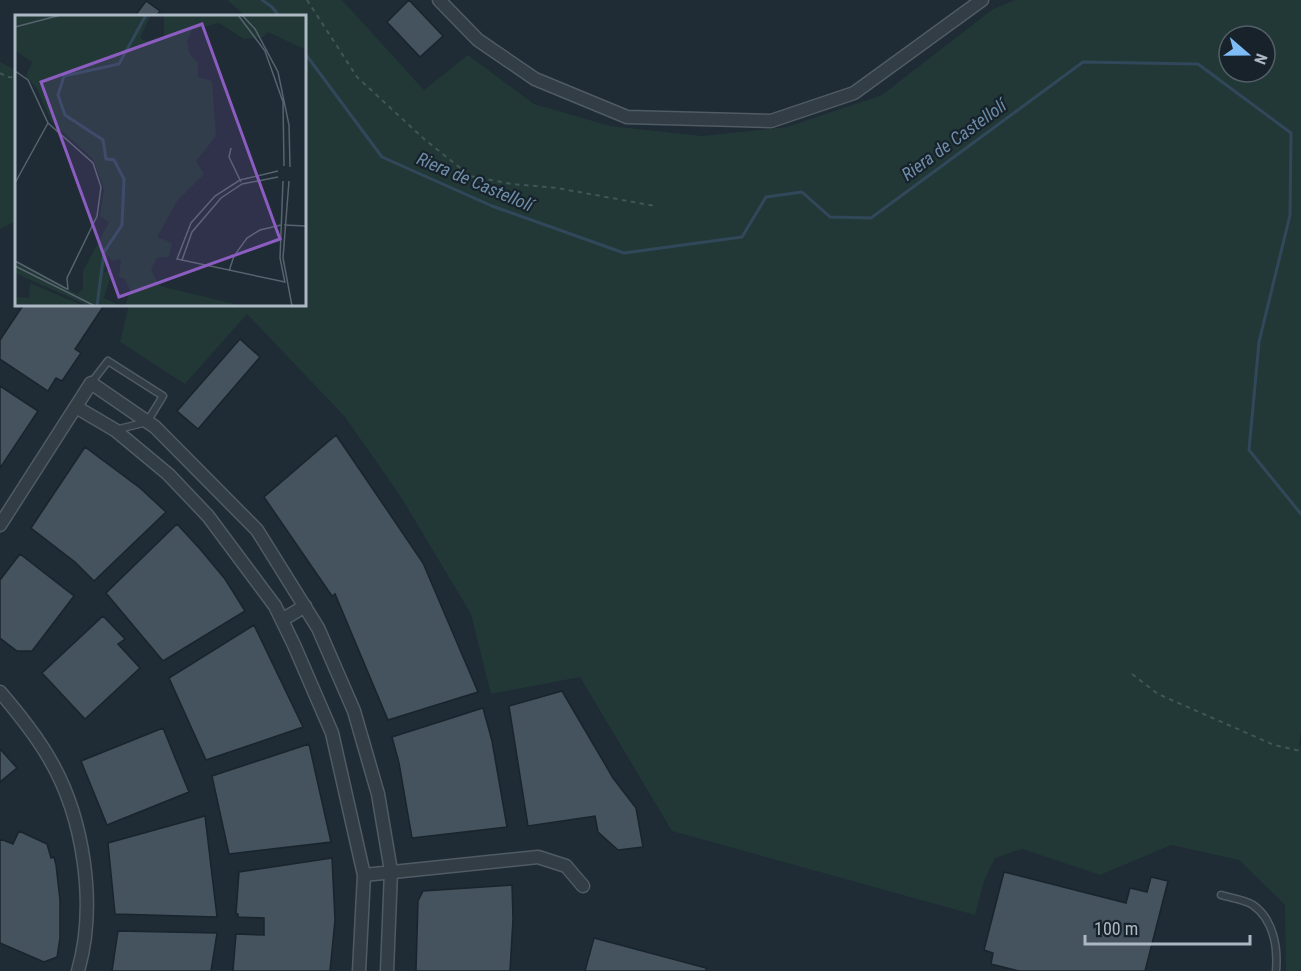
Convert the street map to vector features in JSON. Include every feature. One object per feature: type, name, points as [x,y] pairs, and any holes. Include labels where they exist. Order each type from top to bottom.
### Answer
[{"type":"street","points":[[439,0],[478,40],[534,79],[627,117],[771,121],[854,93],[982,0]]},
{"type":"street","points":[[0,525],[91,383],[155,427],[257,530],[318,628],[354,711],[378,794],[391,871],[387,971]]},
{"type":"street","points":[[76,407],[115,430],[168,474],[208,516],[275,606],[332,734],[364,874],[359,971]]},
{"type":"street","points":[[282,620],[304,606]]},
{"type":"street","points":[[0,692],[27,724],[50,759],[68,798],[80,838],[86,880],[86,922],[78,971]]},
{"type":"street","points":[[364,874],[538,857],[566,866],[583,886]]},
{"type":"lane","points":[[91,383],[108,361],[163,396],[147,422],[115,430]]},
{"type":"lane","points":[[1221,895],[1253,904],[1270,924],[1277,953],[1276,971]]},
{"type":"path","points":[[307,0],[357,77],[423,138],[470,176],[512,184],[557,188],[655,206]]},
{"type":"path","points":[[0,73],[15,78]]},
{"type":"path","points":[[1132,674],[1158,694],[1274,744],[1301,751]]},
{"type":"green space","points":[[227,0],[342,0],[424,90],[468,55],[534,104],[610,126],[702,136],[787,127],[882,95],[993,9],[1015,0],[1301,0],[1301,731],[1299,745],[1301,746],[1301,971],[1286,971],[1285,905],[1239,860],[1171,845],[1100,875],[1022,849],[995,858],[984,881],[975,915],[672,831],[580,677],[491,694],[471,614],[401,497],[345,417],[247,314],[185,384],[120,342],[129,306],[306,306],[306,15],[245,15]]},
{"type":"green space","points":[[0,62],[15,70],[15,222],[0,229]]},
{"type":"building","points":[[409,0],[443,36],[420,57],[387,22]]},
{"type":"building","points":[[146,1],[160,11],[157,15],[136,15]]},
{"type":"building","points":[[23,306],[104,306],[75,349],[81,353],[62,381],[56,378],[48,391],[0,359],[0,340]]},
{"type":"building","points":[[240,339],[260,357],[198,429],[177,411]]},
{"type":"building","points":[[0,386],[38,411],[0,468]]},
{"type":"building","points":[[336,435],[423,563],[478,692],[388,720],[335,594],[332,596],[264,497]]},
{"type":"building","points":[[85,447],[140,488],[166,512],[94,581],[75,562],[31,528]]},
{"type":"building","points":[[177,524],[225,579],[245,611],[163,661],[106,593]]},
{"type":"building","points":[[20,554],[74,596],[32,651],[17,651],[0,638],[0,580]]},
{"type":"building","points":[[103,616],[125,639],[118,644],[140,668],[85,719],[42,673]]},
{"type":"building","points":[[254,625],[303,727],[206,760],[169,678]]},
{"type":"building","points":[[562,691],[613,778],[636,808],[643,847],[618,850],[598,832],[595,816],[528,826],[509,706]]},
{"type":"building","points":[[483,708],[492,741],[507,827],[412,838],[399,763],[392,737]]},
{"type":"building","points":[[163,728],[189,792],[107,825],[81,761]]},
{"type":"building","points":[[309,744],[331,842],[229,854],[212,776]]},
{"type":"building","points":[[0,749],[17,768],[0,782]]},
{"type":"building","points":[[205,816],[217,917],[115,914],[108,843]]},
{"type":"building","points":[[19,831],[47,844],[51,858],[54,857],[56,865],[60,900],[60,938],[57,957],[44,962],[0,943],[0,839],[13,844]]},
{"type":"building","points":[[332,858],[335,920],[330,971],[233,971],[236,934],[264,935],[264,918],[238,917],[236,914],[239,872]]},
{"type":"building","points":[[1004,872],[1126,903],[1130,888],[1147,892],[1151,877],[1168,881],[1145,971],[1019,971],[991,964],[993,953],[984,950]]},
{"type":"building","points":[[512,885],[510,971],[416,971],[418,901],[423,891]]},
{"type":"building","points":[[118,931],[217,933],[211,971],[112,971]]},
{"type":"building","points":[[594,938],[706,968],[706,971],[585,971]]},
{"type":"waterway","name":"Riera de Castellolí","points":[[262,0],[278,15]]},
{"type":"waterway","name":"Riera de Castellolí","points":[[306,55],[382,157],[492,206],[624,253],[742,237],[766,197],[802,192],[830,217],[871,218],[1083,62],[1198,64],[1291,133],[1290,215],[1259,342],[1249,450],[1301,514]]}]
